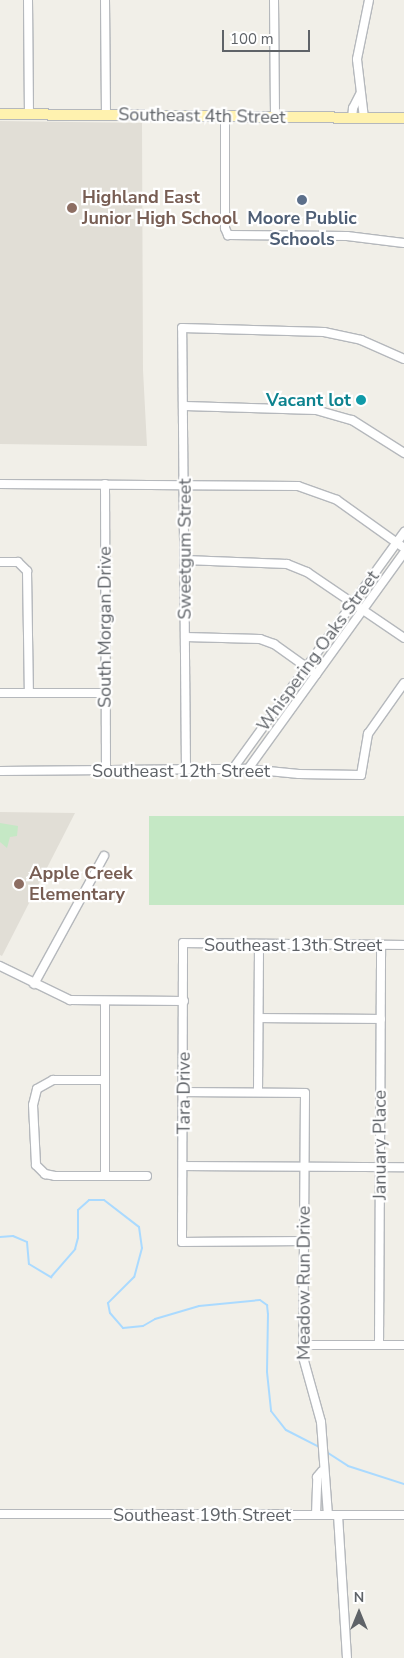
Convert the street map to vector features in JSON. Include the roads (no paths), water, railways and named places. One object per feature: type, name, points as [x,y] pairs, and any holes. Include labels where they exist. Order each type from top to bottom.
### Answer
[{"type":"main road","name":"Southeast 4th Street","points":[[0,114],[404,118]]},
{"type":"street","points":[[28,0],[28,114]]},
{"type":"street","points":[[105,0],[106,115]]},
{"type":"street","points":[[274,0],[276,117]]},
{"type":"street","points":[[364,118],[357,52],[369,0]]},
{"type":"street","points":[[352,118],[353,108],[360,94]]},
{"type":"street","points":[[225,116],[225,228],[228,235],[353,237],[404,243]]},
{"type":"street","name":"Sweetgum Street","points":[[186,770],[185,406],[182,328],[324,332],[361,340],[404,359]]},
{"type":"street","points":[[185,406],[316,410],[352,420],[404,453]]},
{"type":"street","points":[[0,484],[184,483],[287,485],[311,489],[337,500],[404,548]]},
{"type":"street","name":"South Morgan Drive","points":[[105,484],[106,771]]},
{"type":"street","name":"Whispering Oaks Street","points":[[232,770],[404,532]]},
{"type":"street","name":"Whispering Oaks Street","points":[[248,769],[404,553]]},
{"type":"street","points":[[185,560],[288,564],[307,572],[404,638]]},
{"type":"street","points":[[0,562],[24,565],[28,581],[29,693]]},
{"type":"street","points":[[185,637],[260,639],[274,644],[316,674]]},
{"type":"street","name":"Southeast 12th Street","points":[[0,771],[248,769],[299,774],[361,775],[368,734],[404,683]]},
{"type":"street","points":[[0,693],[106,693]]},
{"type":"street","points":[[34,984],[104,856]]},
{"type":"street","name":"Southeast 13th Street","points":[[182,944],[404,945]]},
{"type":"street","name":"Tara Drive","points":[[182,944],[184,1001],[182,1242],[303,1241]]},
{"type":"street","points":[[184,1092],[258,1092],[259,945]]},
{"type":"street","name":"January Place","points":[[379,1345],[381,945]]},
{"type":"street","points":[[0,966],[70,1000],[184,1001]]},
{"type":"street","points":[[105,1001],[105,1176]]},
{"type":"street","points":[[259,1018],[381,1018]]},
{"type":"street","points":[[105,1080],[53,1080],[40,1086],[33,1105],[34,1157],[38,1169],[55,1176],[148,1176]]},
{"type":"street","name":"Meadow Run Drive","points":[[258,1092],[305,1093],[303,1345],[304,1367],[318,1405],[322,1437],[322,1471],[317,1477],[316,1515]]},
{"type":"street","points":[[183,1166],[404,1167]]},
{"type":"street","points":[[303,1345],[404,1346]]},
{"type":"street","name":"Meadow Run Drive","points":[[322,1471],[327,1477],[328,1515]]},
{"type":"street","name":"Southeast 19th Street","points":[[0,1514],[404,1515]]},
{"type":"street","points":[[338,1515],[346,1658]]},
{"type":"waterway","points":[[0,1237],[13,1236],[27,1242],[29,1264],[51,1277],[75,1249],[78,1238],[78,1210],[89,1200],[104,1200],[139,1227],[142,1248],[134,1277],[108,1303],[110,1313],[123,1328],[143,1326],[155,1319],[199,1306],[260,1300],[267,1305],[268,1314],[267,1372],[271,1411],[286,1430],[319,1447]]},
{"type":"waterway","points":[[325,1451],[348,1466],[404,1484]]},
{"type":"place","name":"Moore Public Schools","points":[[302,200]]},
{"type":"place","name":"Highland East Junior High School","points":[[72,208]]},
{"type":"place","name":"Vacant lot","points":[[361,400]]},
{"type":"place","name":"Apple Creek Elementary","points":[[19,884]]}]
